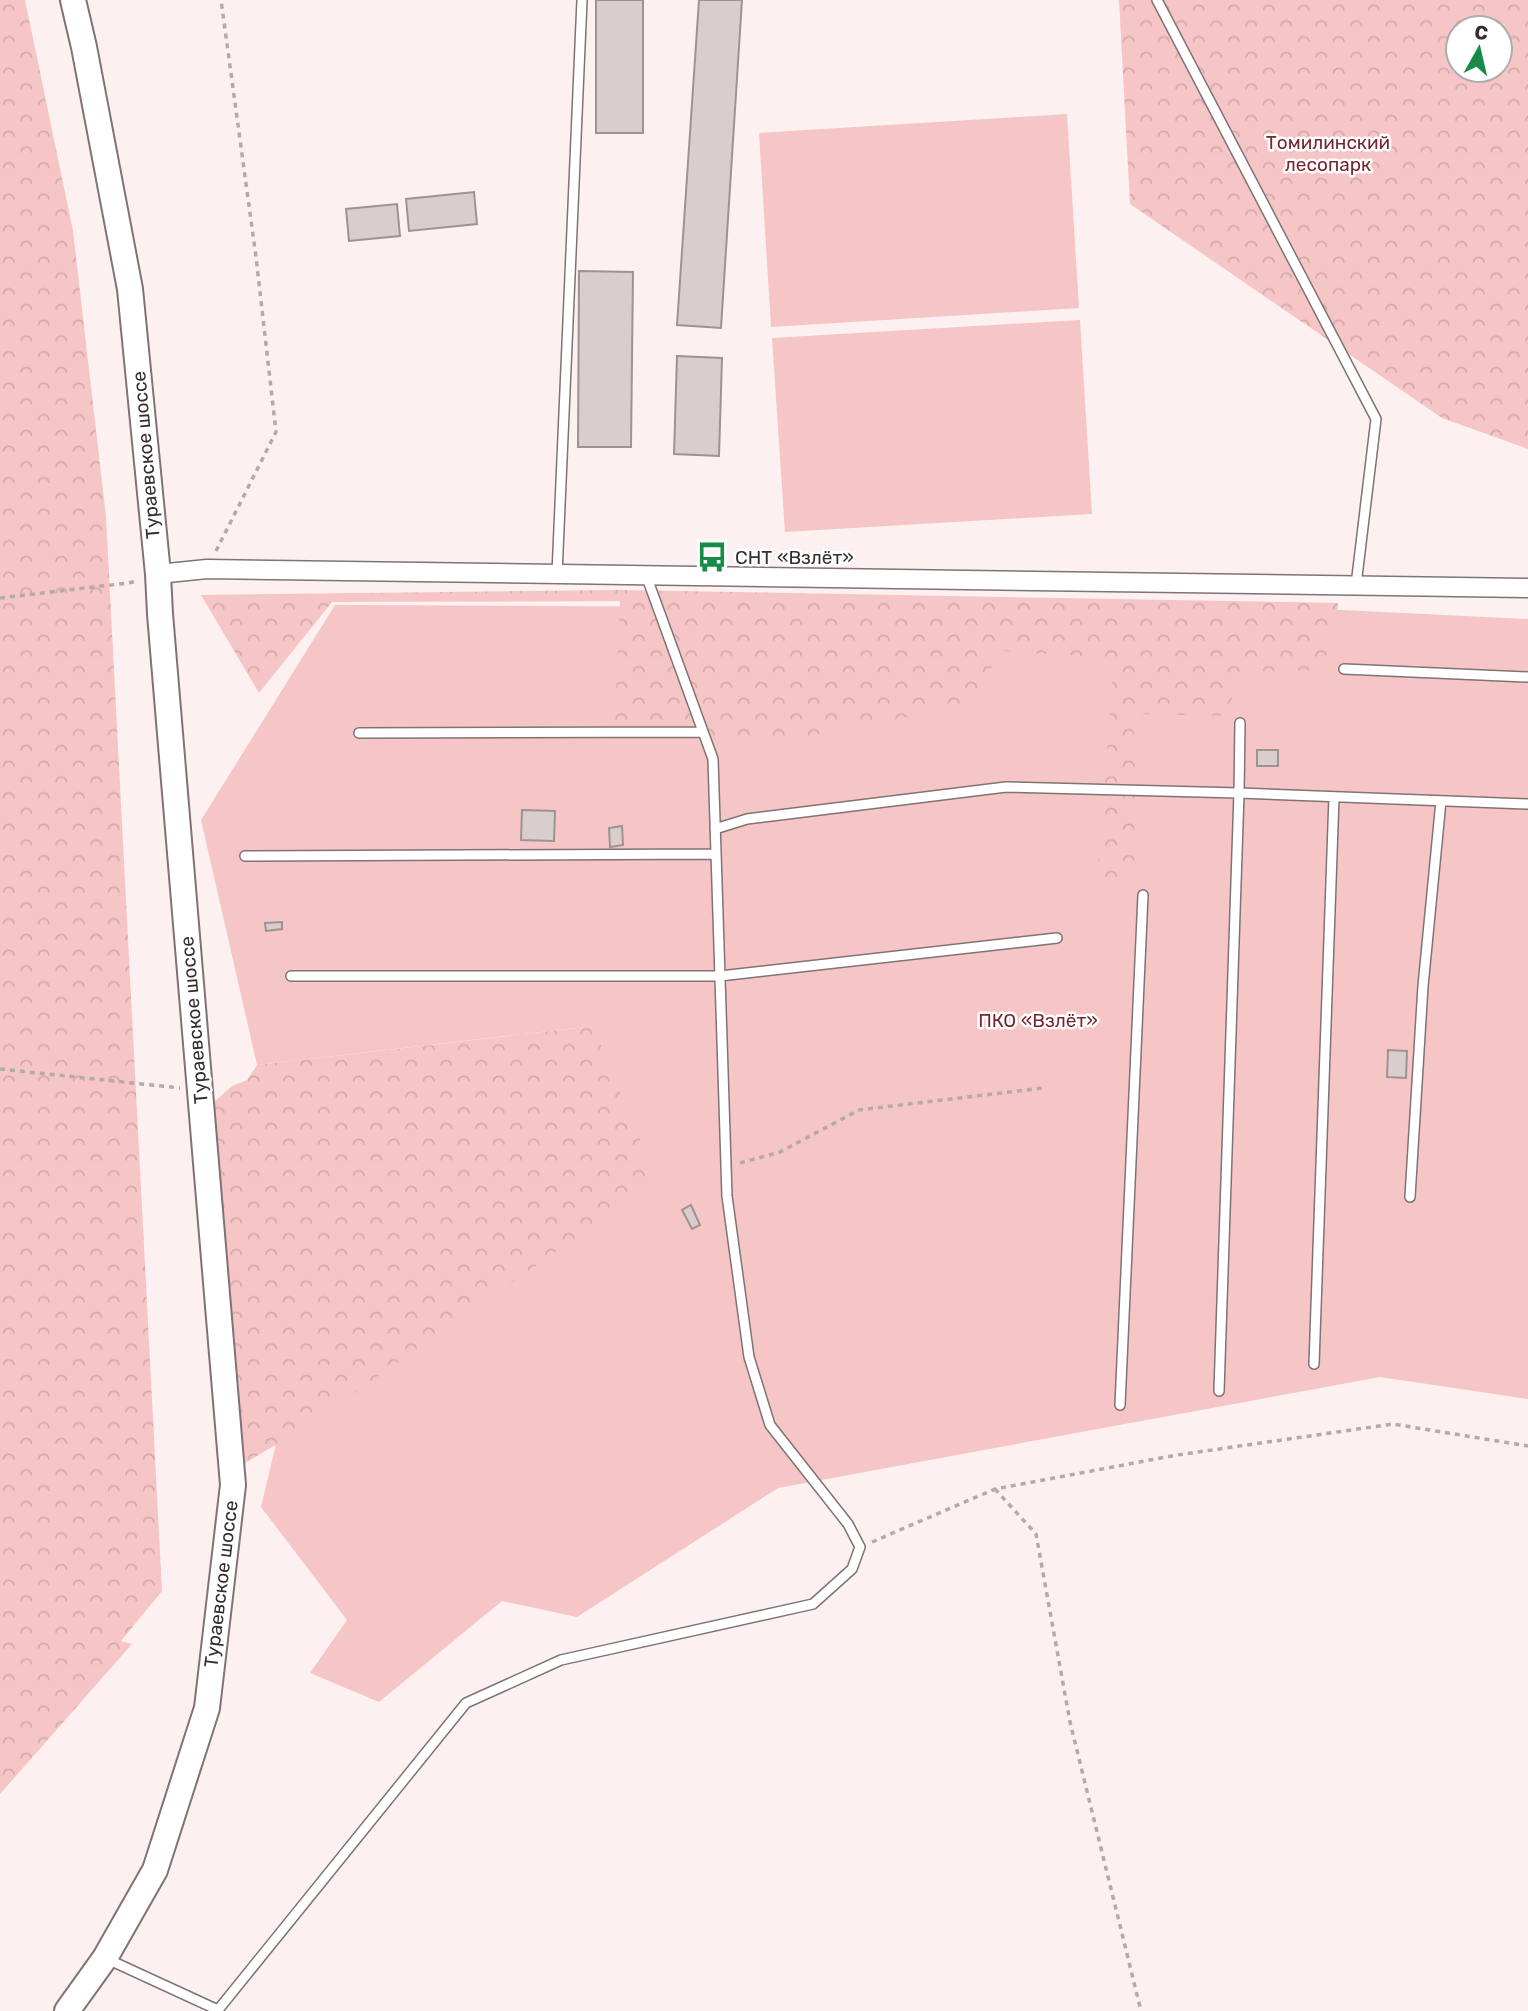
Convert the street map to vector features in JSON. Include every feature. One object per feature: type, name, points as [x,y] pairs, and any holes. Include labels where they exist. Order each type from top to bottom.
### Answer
[{"type":"main road","name":"Тураевское шоссе","points":[[67,2011],[105,1958],[155,1870],[207,1708],[233,1485],[158,574],[130,289],[73,0]]},
{"type":"street","points":[[158,574],[207,569],[1528,588]]},
{"type":"lane","points":[[557,574],[582,0]]},
{"type":"lane","points":[[1157,0],[1376,419],[1356,585]]},
{"type":"lane","points":[[105,1958],[218,2010],[467,1703],[561,1660],[813,1604],[852,1569],[860,1547],[848,1524],[770,1425],[749,1357],[727,1196],[713,759],[646,575]]},
{"type":"lane","points":[[1344,669],[1528,677]]},
{"type":"lane","points":[[1219,1391],[1240,723]]},
{"type":"lane","points":[[359,733],[703,732]]},
{"type":"lane","points":[[715,829],[747,819],[1006,787],[1528,804]]},
{"type":"lane","points":[[1314,1364],[1334,797]]},
{"type":"lane","points":[[1410,1197],[1423,986],[1440,801]]},
{"type":"lane","points":[[245,856],[716,854]]},
{"type":"lane","points":[[1120,1405],[1143,895]]},
{"type":"lane","points":[[291,976],[720,976],[1057,938]]},
{"type":"path","points":[[207,569],[276,432],[256,257],[221,0]]},
{"type":"path","points":[[0,598],[128,583],[158,574]]},
{"type":"path","points":[[0,1069],[200,1091]]},
{"type":"path","points":[[726,1168],[780,1152],[859,1110],[1043,1088]]},
{"type":"path","points":[[860,1547],[995,1489],[1177,1455],[1394,1424],[1528,1446]]},
{"type":"path","points":[[995,1489],[1036,1534],[1070,1722],[1141,2011]]},
{"type":"green space","points":[[0,0],[25,0],[73,231],[106,517],[162,1591],[121,1641],[132,1644],[0,1794]]},
{"type":"green space","name":"Томилинский лесопарк","points":[[1119,0],[1528,0],[1528,449],[1442,418],[1130,204]]},
{"type":"green space","points":[[1067,114],[1079,308],[771,327],[759,133]]},
{"type":"green space","points":[[1080,320],[1092,514],[785,532],[772,338]]},
{"type":"green space","points":[[620,590],[1338,603],[1336,631],[1320,670],[1233,672],[1231,716],[1132,714],[1135,750],[1134,885],[1097,883],[1114,658],[1002,651],[968,705],[770,744],[614,739],[620,601],[332,602],[259,693],[201,595]]},
{"type":"green space","name":"ПКО «Взлёт»","points":[[335,605],[1342,610],[1528,619],[1528,1399],[1380,1377],[778,1488],[577,1617],[502,1601],[379,1702],[310,1673],[347,1620],[261,1507],[277,1440],[592,1026],[257,1065],[201,820]]},
{"type":"green space","points":[[593,1026],[657,1181],[284,1442],[244,1464],[214,1102],[232,1086],[247,1080],[257,1065]]},
{"type":"building","points":[[596,0],[643,0],[643,133],[596,133]]},
{"type":"building","points":[[699,0],[742,0],[721,328],[677,325]]},
{"type":"building","points":[[474,192],[477,224],[409,231],[406,199]]},
{"type":"building","points":[[397,204],[400,236],[349,241],[346,209]]},
{"type":"building","points":[[579,271],[633,272],[631,447],[578,447]]},
{"type":"building","points":[[677,356],[722,358],[719,456],[674,454]]},
{"type":"building","points":[[1257,750],[1278,750],[1278,766],[1257,766]]},
{"type":"building","points":[[522,810],[555,811],[554,841],[521,840]]},
{"type":"building","points":[[622,826],[623,845],[610,847],[609,828]]},
{"type":"building","points":[[282,922],[282,929],[266,931],[265,923]]},
{"type":"building","points":[[1388,1050],[1407,1051],[1406,1078],[1387,1077]]},
{"type":"building","points":[[691,1205],[700,1225],[692,1229],[682,1210]]},
{"type":"place","name":"СНТ «Взлёт»","points":[[712,557]]}]
